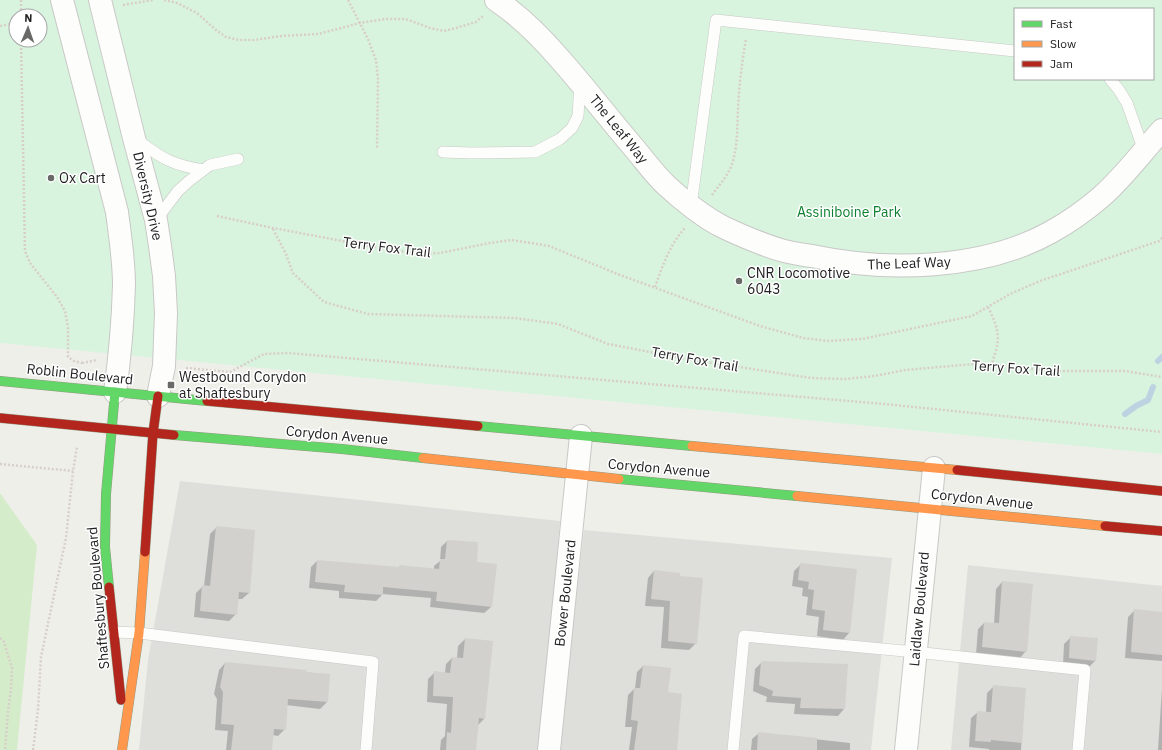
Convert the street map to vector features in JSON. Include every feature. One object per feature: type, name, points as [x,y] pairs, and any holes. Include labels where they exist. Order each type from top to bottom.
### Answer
[{"type":"main road","name":"Roblin Boulevard","points":[[0,381],[158,396]]},
{"type":"main road","name":"Shaftesbury Boulevard","points":[[116,392],[106,494],[105,547],[124,731]]},
{"type":"main road","name":"Shaftesbury Boulevard","points":[[122,750],[139,633],[153,433],[158,396]]},
{"type":"main road","name":"Corydon Avenue","points":[[158,396],[1162,490]]},
{"type":"main road","points":[[0,418],[153,433]]},
{"type":"main road","name":"Corydon Avenue","points":[[153,433],[342,449],[576,475],[1162,531]]},
{"type":"street","points":[[62,0],[117,212],[122,245],[124,284],[116,392]]},
{"type":"street","name":"Diversity Drive","points":[[100,0],[156,220],[164,276],[166,313],[164,366],[158,396]]},
{"type":"street","name":"The Leaf Way","points":[[498,1],[526,23],[580,81],[665,185],[695,209],[721,226],[751,239],[784,251],[820,258],[858,264],[927,264],[964,260],[996,254],[1024,244],[1050,232],[1078,215],[1102,196],[1120,178],[1162,130]]},
{"type":"street","name":"Bower Boulevard","points":[[549,750],[580,436]]},
{"type":"street","name":"Laidlaw Boulevard","points":[[906,750],[934,468]]},
{"type":"lane","points":[[695,209],[716,20],[1014,51]]},
{"type":"lane","points":[[1111,80],[1127,103],[1144,151]]},
{"type":"lane","points":[[443,152],[535,152],[560,139],[572,128],[578,116],[580,81]]},
{"type":"lane","points":[[134,138],[171,162],[186,167],[203,170]]},
{"type":"lane","points":[[156,220],[178,191],[203,170],[210,165],[238,159]]},
{"type":"lane","points":[[114,632],[139,633],[373,662],[366,750]]},
{"type":"lane","points":[[733,750],[744,636],[1085,670],[1078,750]]},
{"type":"path","points":[[164,0],[177,3],[197,13],[226,37],[239,40],[318,34],[360,23],[385,19],[406,19],[430,28],[444,31],[476,22],[498,1]]},
{"type":"path","points":[[348,0],[368,39],[376,60],[378,79],[377,149]]},
{"type":"path","points":[[654,288],[678,235],[695,209],[728,173],[732,164],[737,142],[741,73],[748,23]]},
{"type":"path","name":"Terry Fox Trail","points":[[217,216],[273,228],[419,254],[440,253],[512,240],[549,246],[654,288],[760,326],[803,338],[827,341],[870,338],[972,316],[1010,294],[1040,281],[1162,238]]},
{"type":"path","name":"Terry Fox Trail","points":[[273,228],[286,254],[293,273],[324,302],[368,314],[515,318],[558,324],[608,344],[686,359],[811,378],[845,379],[875,376],[905,370],[974,364],[1053,371],[1124,371],[1162,377]]},
{"type":"path","points":[[988,307],[998,332],[998,346],[992,365]]},
{"type":"path","points":[[230,372],[264,354],[288,353],[884,404],[1162,432]]},
{"type":"path","points":[[0,464],[73,471]]},
{"type":"path","points":[[0,638],[4,642],[12,668],[5,750]]},
{"type":"shaded area","points":[[180,481],[560,521],[541,750],[139,750],[148,660]]},
{"type":"shaded area","points":[[584,530],[892,558],[871,750],[559,750]]},
{"type":"shaded area","points":[[968,565],[1162,586],[1162,750],[951,750]]},
{"type":"green space","name":"Assiniboine Park","points":[[0,0],[1162,0],[1162,454],[0,343]]},
{"type":"green space","points":[[0,493],[37,545],[17,750],[0,750]]},
{"type":"building","points":[[216,526],[255,530],[250,593],[239,592],[237,615],[200,611],[202,585],[210,586]]},
{"type":"building","points":[[447,540],[478,542],[477,562],[497,564],[492,607],[436,601],[437,592],[383,587],[383,595],[344,592],[345,585],[315,582],[317,560],[439,569],[440,559],[445,559]]},
{"type":"building","points":[[800,563],[857,569],[850,633],[823,630],[825,611],[812,609],[814,590],[808,589],[809,582],[798,580]]},
{"type":"building","points":[[654,570],[680,573],[680,576],[703,578],[697,644],[668,641],[670,601],[651,599]]},
{"type":"building","points":[[1002,581],[1033,584],[1027,652],[982,647],[984,622],[999,623]]},
{"type":"building","points":[[1134,609],[1162,612],[1162,655],[1131,652]]},
{"type":"building","points":[[1070,636],[1098,638],[1096,661],[1069,658]]},
{"type":"building","points":[[465,638],[493,641],[485,719],[479,718],[476,750],[446,750],[447,732],[451,733],[453,697],[433,696],[434,671],[450,673],[452,657],[463,658]]},
{"type":"building","points":[[761,661],[848,664],[845,709],[800,708],[801,698],[772,696],[773,691],[759,685]]},
{"type":"building","points":[[225,662],[307,670],[306,672],[330,674],[328,702],[288,699],[286,730],[274,729],[272,750],[231,750],[234,725],[221,724],[223,692],[220,687]]},
{"type":"building","points":[[643,665],[671,668],[668,692],[682,694],[677,750],[634,750],[638,721],[631,720],[634,688],[640,688]]},
{"type":"building","points":[[993,685],[1026,688],[1022,743],[991,740],[991,742],[975,741],[977,711],[991,712]]},
{"type":"building","points":[[758,732],[817,738],[817,750],[757,750]]},
{"type":"waterway","points":[[1158,361],[1162,357]]},
{"type":"waterway","points":[[1125,414],[1148,400],[1153,387]]},
{"type":"traffic: fast","points":[[0,381],[207,401]]},
{"type":"traffic: fast","points":[[109,587],[105,547],[106,494],[115,392]]},
{"type":"traffic: fast","points":[[478,426],[692,446]]},
{"type":"traffic: fast","points":[[174,435],[342,449],[423,458]]},
{"type":"traffic: fast","points":[[619,479],[797,496]]},
{"type":"traffic: slow","points":[[692,446],[957,470]]},
{"type":"traffic: slow","points":[[423,458],[619,479]]},
{"type":"traffic: slow","points":[[797,496],[1105,526]]},
{"type":"traffic: slow","points":[[122,750],[139,633],[145,552]]},
{"type":"traffic: jam","points":[[145,552],[153,433],[158,396]]},
{"type":"traffic: jam","points":[[207,401],[478,426]]},
{"type":"traffic: jam","points":[[0,418],[174,435]]},
{"type":"traffic: jam","points":[[957,470],[1162,491]]},
{"type":"traffic: jam","points":[[1105,526],[1162,531]]},
{"type":"traffic: jam","points":[[109,587],[121,700]]},
{"type":"place","name":"Ox Cart","points":[[51,178]]},
{"type":"place","name":"CNR Locomotive 6043","points":[[739,281]]},
{"type":"place","name":"Westbound Corydon at Shaftesbury","points":[[171,385]]}]
